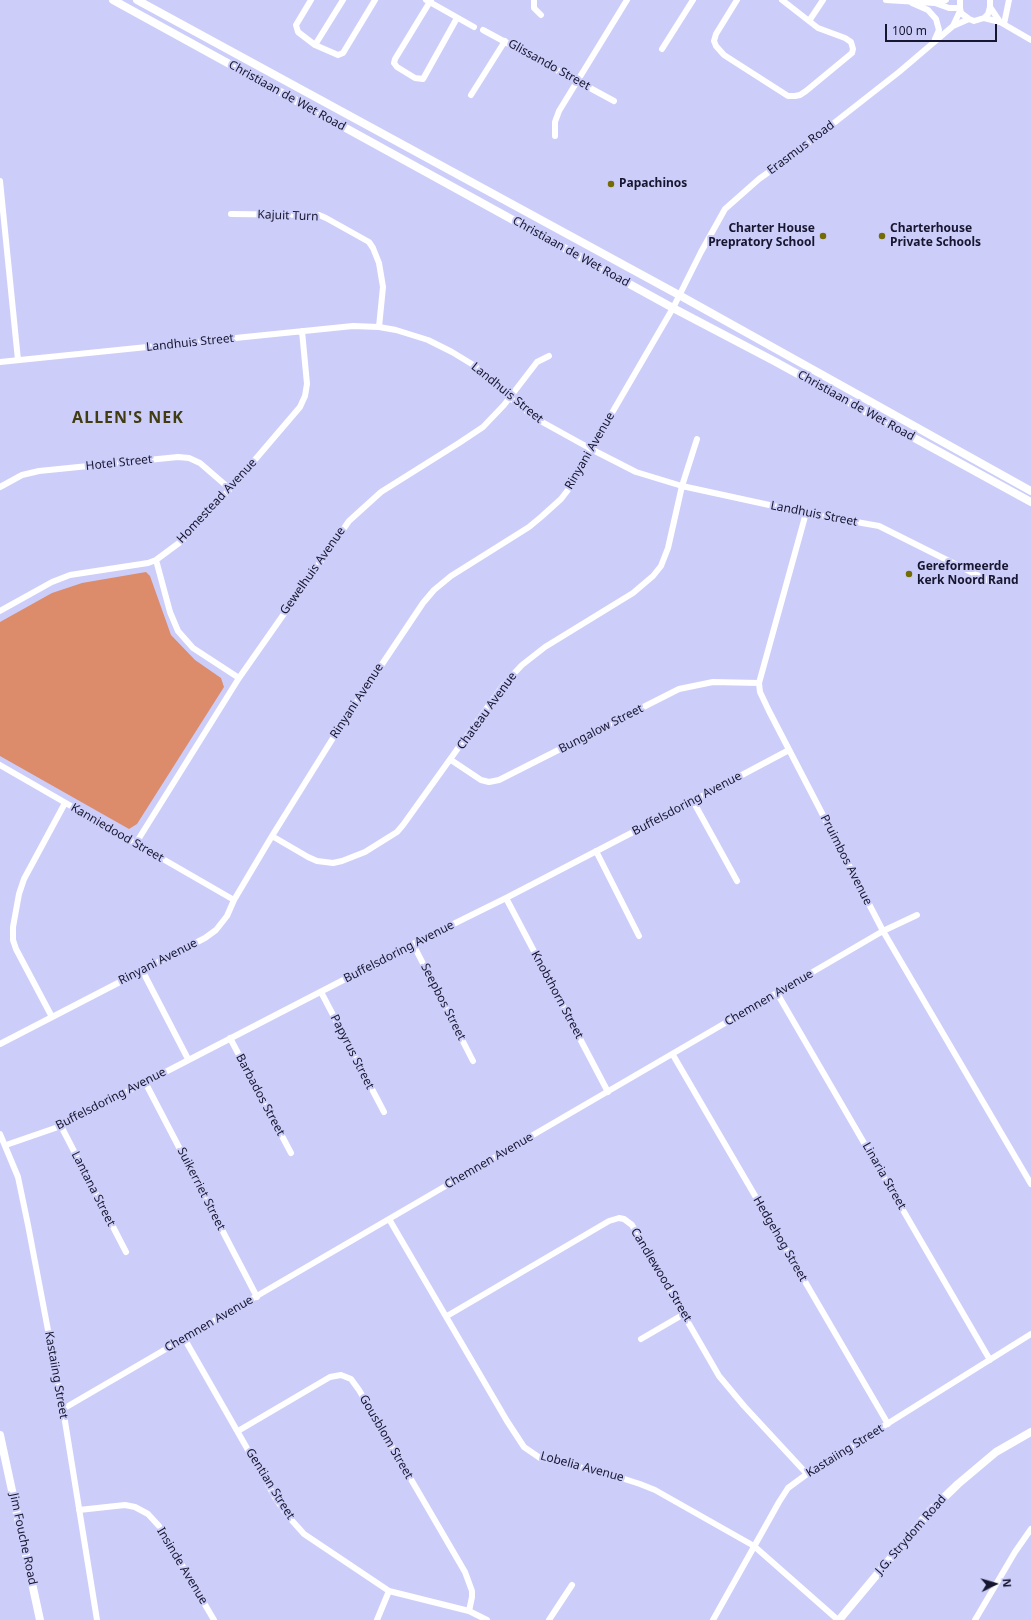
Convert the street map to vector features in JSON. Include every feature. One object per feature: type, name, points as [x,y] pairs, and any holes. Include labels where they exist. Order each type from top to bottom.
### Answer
[{"type":"main road","name":"Christiaan de Wet Road","points":[[113,0],[673,308],[774,361],[1031,502]]},
{"type":"main road","name":"Christiaan de Wet Road","points":[[137,0],[679,295],[1031,491]]},
{"type":"main road","name":"J.G. Strydom Road","points":[[839,1620],[930,1511],[958,1484],[992,1455],[1011,1442],[1031,1432]]},
{"type":"main road","name":"Jim Fouche Road","points":[[0,1434],[40,1620]]},
{"type":"street","points":[[311,0],[296,25],[296,28],[298,32],[315,45],[338,55],[343,53],[375,0]]},
{"type":"street","points":[[315,45],[343,0]]},
{"type":"street","points":[[534,0],[534,8],[541,15]]},
{"type":"street","points":[[555,136],[556,117],[577,80],[627,0]]},
{"type":"street","points":[[662,49],[693,0]]},
{"type":"street","points":[[737,0],[716,34],[714,41],[716,46],[724,55],[788,96],[800,95],[852,53],[853,49],[851,42],[845,38],[818,28],[782,0]]},
{"type":"street","points":[[809,21],[823,0]]},
{"type":"street","points":[[886,0],[935,3],[949,8],[960,9]]},
{"type":"street","points":[[935,3],[946,0]]},
{"type":"street","points":[[960,0],[960,9],[969,19]]},
{"type":"street","points":[[984,18],[988,14],[990,0]]},
{"type":"street","points":[[1002,23],[1009,0]]},
{"type":"street","points":[[457,18],[421,80],[415,78],[395,65],[394,61],[429,1],[474,27]]},
{"type":"street","points":[[909,2],[928,10],[936,19],[939,30],[933,44]]},
{"type":"street","points":[[990,7],[1002,23],[1030,38]]},
{"type":"street","name":"Erasmus Road","points":[[953,26],[960,9]]},
{"type":"street","name":"Erasmus Road","points":[[673,308],[701,252],[725,209],[759,178],[803,147],[933,44],[953,26],[969,19],[979,20],[984,18],[1002,23]]},
{"type":"street","name":"Glissando Street","points":[[483,30],[614,101]]},
{"type":"street","points":[[471,95],[505,41]]},
{"type":"street","points":[[0,181],[18,360]]},
{"type":"street","name":"Kajuit Turn","points":[[231,214],[319,215],[369,242],[379,263],[383,287],[379,328]]},
{"type":"street","name":"Rinyani Avenue","points":[[0,1044],[205,938],[216,930],[227,916],[234,900],[272,836],[338,730],[423,603],[434,590],[451,576],[529,527],[552,508],[571,486],[673,308]]},
{"type":"street","name":"Landhuis Street","points":[[0,362],[353,326],[379,328],[413,335],[438,345],[475,366],[510,398],[536,418],[591,449],[645,476],[682,486],[806,513],[885,528],[991,582]]},
{"type":"street","name":"Homestead Avenue","points":[[0,611],[52,582],[70,575],[142,564],[156,560],[183,540],[230,489],[300,407],[305,396],[307,384],[302,331]]},
{"type":"street","name":"Gewelhuis Avenue","points":[[136,843],[239,678],[349,521],[381,492],[483,427],[510,398],[537,362],[549,356]]},
{"type":"street","name":"Chateau Avenue","points":[[272,836],[317,861],[333,863],[355,857],[378,845],[403,826],[504,684],[522,665],[545,647],[633,593],[653,576],[661,566],[668,548],[682,486],[698,439]]},
{"type":"street","name":"Hotel Street","points":[[0,487],[22,475],[39,471],[178,457],[189,458],[200,463],[230,489]]},
{"type":"street","points":[[759,683],[806,513]]},
{"type":"street","points":[[156,560],[170,612],[178,631],[193,648],[239,678]]},
{"type":"street","name":"Bungalow Street","points":[[451,760],[481,780],[489,782],[499,780],[679,689],[713,682],[759,683]]},
{"type":"street","name":"Pruimbos Avenue","points":[[759,683],[763,699],[883,932],[1031,1184]]},
{"type":"street","name":"Buffelsdoring Avenue","points":[[6,1145],[60,1126],[188,1059],[506,898],[789,750]]},
{"type":"street","name":"Kanniedood Street","points":[[0,765],[234,900]]},
{"type":"street","points":[[693,801],[737,881]]},
{"type":"street","points":[[52,1017],[16,949],[13,940],[13,926],[19,894],[24,879],[65,803]]},
{"type":"street","points":[[596,851],[639,936]]},
{"type":"street","name":"Knobthorn Street","points":[[506,898],[608,1092]]},
{"type":"street","name":"Chemnen Avenue","points":[[63,1409],[673,1055],[777,993],[883,932],[916,915]]},
{"type":"street","name":"Seepbos Street","points":[[413,944],[473,1061]]},
{"type":"street","points":[[142,970],[188,1059]]},
{"type":"street","name":"Papyrus Street","points":[[321,992],[384,1112]]},
{"type":"street","name":"Linaria Street","points":[[777,993],[990,1360]]},
{"type":"street","name":"Barbados Street","points":[[230,1038],[291,1153]]},
{"type":"street","name":"Hedgehog Street","points":[[673,1055],[888,1424]]},
{"type":"street","name":"Suikerriet Street","points":[[145,1082],[257,1297]]},
{"type":"street","name":"Lantana Street","points":[[60,1126],[126,1252]]},
{"type":"street","name":"Kastaiing Street","points":[[0,1134],[14,1164],[20,1185],[63,1409],[97,1620]]},
{"type":"street","name":"Candlewood Street","points":[[447,1316],[608,1222],[619,1218],[632,1225],[719,1376],[807,1474]]},
{"type":"street","name":"Lobelia Avenue","points":[[389,1219],[524,1448],[532,1453],[555,1462],[612,1475],[655,1490],[754,1546],[839,1620]]},
{"type":"street","points":[[641,1339],[684,1314]]},
{"type":"street","name":"Kastaiing Street","points":[[712,1620],[788,1488],[807,1474],[1031,1334]]},
{"type":"street","name":"Gentian Street","points":[[184,1338],[276,1499],[296,1527],[304,1534],[389,1591],[469,1611],[487,1620]]},
{"type":"street","name":"Gousblom Street","points":[[238,1431],[330,1377],[341,1374],[351,1380],[363,1397],[465,1572],[472,1591],[469,1611]]},
{"type":"street","name":"Insinde Avenue","points":[[79,1510],[125,1505],[134,1507],[148,1514],[159,1526],[214,1620]]},
{"type":"street","points":[[975,1620],[1015,1552],[1031,1529]]},
{"type":"street","points":[[549,1620],[572,1585]]},
{"type":"street","points":[[377,1620],[389,1591]]},
{"type":"shaded area","points":[[146,572],[150,576],[171,635],[195,660],[221,678],[224,687],[137,824],[129,829],[0,756],[0,622],[52,593],[82,583]]},
{"type":"place","name":"Papachinos","points":[[611,184]]},
{"type":"place","name":"Charter House Prepratory School","points":[[823,236]]},
{"type":"place","name":"Charterhouse Private Schools","points":[[882,236]]},
{"type":"place","name":"Gereformeerde kerk Noord Rand","points":[[909,574]]},
{"type":"district","name":"ALLEN'S NEK","points":[[128,418]]}]
